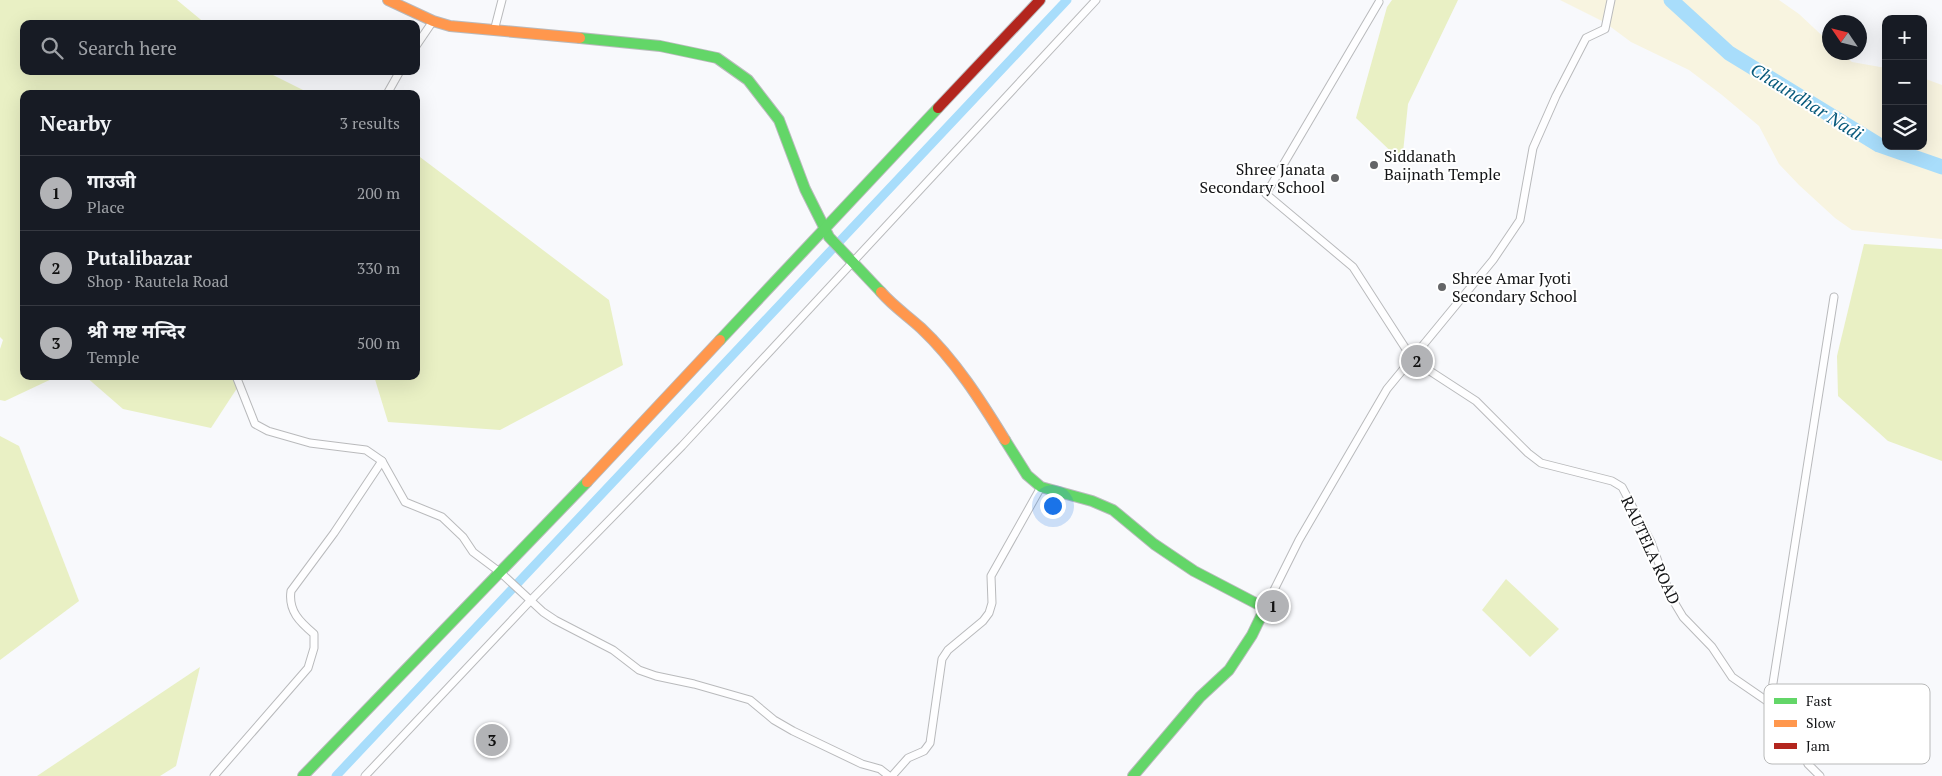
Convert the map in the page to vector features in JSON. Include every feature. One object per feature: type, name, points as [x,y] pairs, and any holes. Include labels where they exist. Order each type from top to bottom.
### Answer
[{"type":"street","points":[[388,0],[433,21],[494,31],[660,46],[717,58],[731,66],[748,80],[779,120],[805,189],[827,233],[884,296],[922,329],[948,358],[983,404],[1027,475],[1041,487],[1092,501],[1113,510],[1154,544],[1194,571],[1265,608]]},
{"type":"street","points":[[494,31],[502,0]]},
{"type":"street","points":[[303,776],[503,574],[827,233],[1040,0]]},
{"type":"street","points":[[365,776],[529,598],[682,446],[851,258],[1096,0]]},
{"type":"street","points":[[1133,776],[1200,697],[1230,670],[1252,635],[1299,540],[1360,432],[1388,389],[1493,260],[1520,220],[1533,148],[1556,96],[1586,38],[1605,29],[1611,0]]},
{"type":"street","points":[[1379,2],[1266,194],[1353,266],[1413,360]]},
{"type":"street","points":[[420,40],[433,21]]},
{"type":"street","points":[[388,90],[398,75]]},
{"type":"street","points":[[1773,684],[1834,297]]},
{"type":"street","name":"RAUTELA ROAD","points":[[1413,360],[1476,402],[1528,453],[1541,463],[1612,481],[1622,487],[1651,542],[1671,597],[1683,617],[1712,647],[1732,677],[1764,698]]},
{"type":"street","points":[[238,380],[255,424],[268,431],[310,443],[366,450],[382,461],[405,502],[442,517],[463,537],[472,552],[503,574],[555,620],[613,650],[639,670],[750,700],[774,720],[793,731],[862,764],[880,769],[891,776],[908,758],[924,751],[930,743],[942,659],[948,650],[983,622],[989,613],[992,603],[991,576],[1041,487]]},
{"type":"street","points":[[214,776],[308,668],[314,648],[314,634],[292,611],[289,601],[291,591],[334,533],[382,461]]},
{"type":"street","name":"RAUTELA ROAD","points":[[1808,764],[1820,776]]},
{"type":"green space","points":[[0,0],[177,0],[201,20],[20,20],[20,75],[273,75],[303,90],[20,90],[20,380],[50,380],[5,401],[0,400],[0,349],[3,340],[0,337]]},
{"type":"green space","points":[[1392,0],[1458,0],[1408,104],[1402,162],[1356,118],[1387,7]]},
{"type":"green space","points":[[420,157],[609,300],[623,365],[500,430],[388,422],[375,380],[420,380]]},
{"type":"green space","points":[[1864,244],[1942,249],[1942,461],[1888,441],[1838,396],[1837,356]]},
{"type":"green space","points":[[90,380],[242,380],[211,428],[123,409]]},
{"type":"green space","points":[[0,436],[19,446],[79,601],[0,660]]},
{"type":"green space","points":[[1506,579],[1559,629],[1530,657],[1482,610]]},
{"type":"green space","points":[[200,667],[176,766],[160,776],[37,776]]},
{"type":"sand","points":[[1560,0],[1779,0],[1799,14],[1822,35],[1822,60],[1850,60],[1882,67],[1882,150],[1927,150],[1927,79],[1942,85],[1942,239],[1852,230],[1835,218],[1779,164],[1759,126],[1689,70],[1631,42],[1604,22]]},
{"type":"waterway","points":[[336,776],[1067,0]]},
{"type":"waterway","name":"Chaundhar Nadi","points":[[1671,0],[1729,53],[1879,145],[1942,167]]},
{"type":"traffic: fast","points":[[580,38],[660,46],[717,58],[748,80],[779,120],[805,189],[829,237],[881,292]]},
{"type":"traffic: fast","points":[[720,340],[938,108]]},
{"type":"traffic: fast","points":[[1005,440],[1027,475],[1041,487],[1092,501],[1113,510],[1154,544],[1194,571],[1265,608],[1252,635],[1229,670],[1200,697],[1133,776]]},
{"type":"traffic: fast","points":[[303,776],[587,482]]},
{"type":"traffic: slow","points":[[388,0],[433,21],[450,26],[580,38]]},
{"type":"traffic: slow","points":[[881,292],[921,328],[956,367],[1005,440]]},
{"type":"traffic: slow","points":[[587,482],[720,340]]},
{"type":"traffic: jam","points":[[938,108],[1040,0]]},
{"type":"place","name":"Siddanath Baijnath Temple","points":[[1374,165]]},
{"type":"place","name":"Shree Janata Secondary School","points":[[1335,178]]},
{"type":"place","name":"Shree Amar Jyoti Secondary School","points":[[1442,287]]},
{"type":"place","name":"Putalibazar","points":[[1417,361]]},
{"type":"place","name":"गाउजी","points":[[1273,606]]},
{"type":"place","name":"श्री मष्ट मन्दिर","points":[[492,740]]}]
